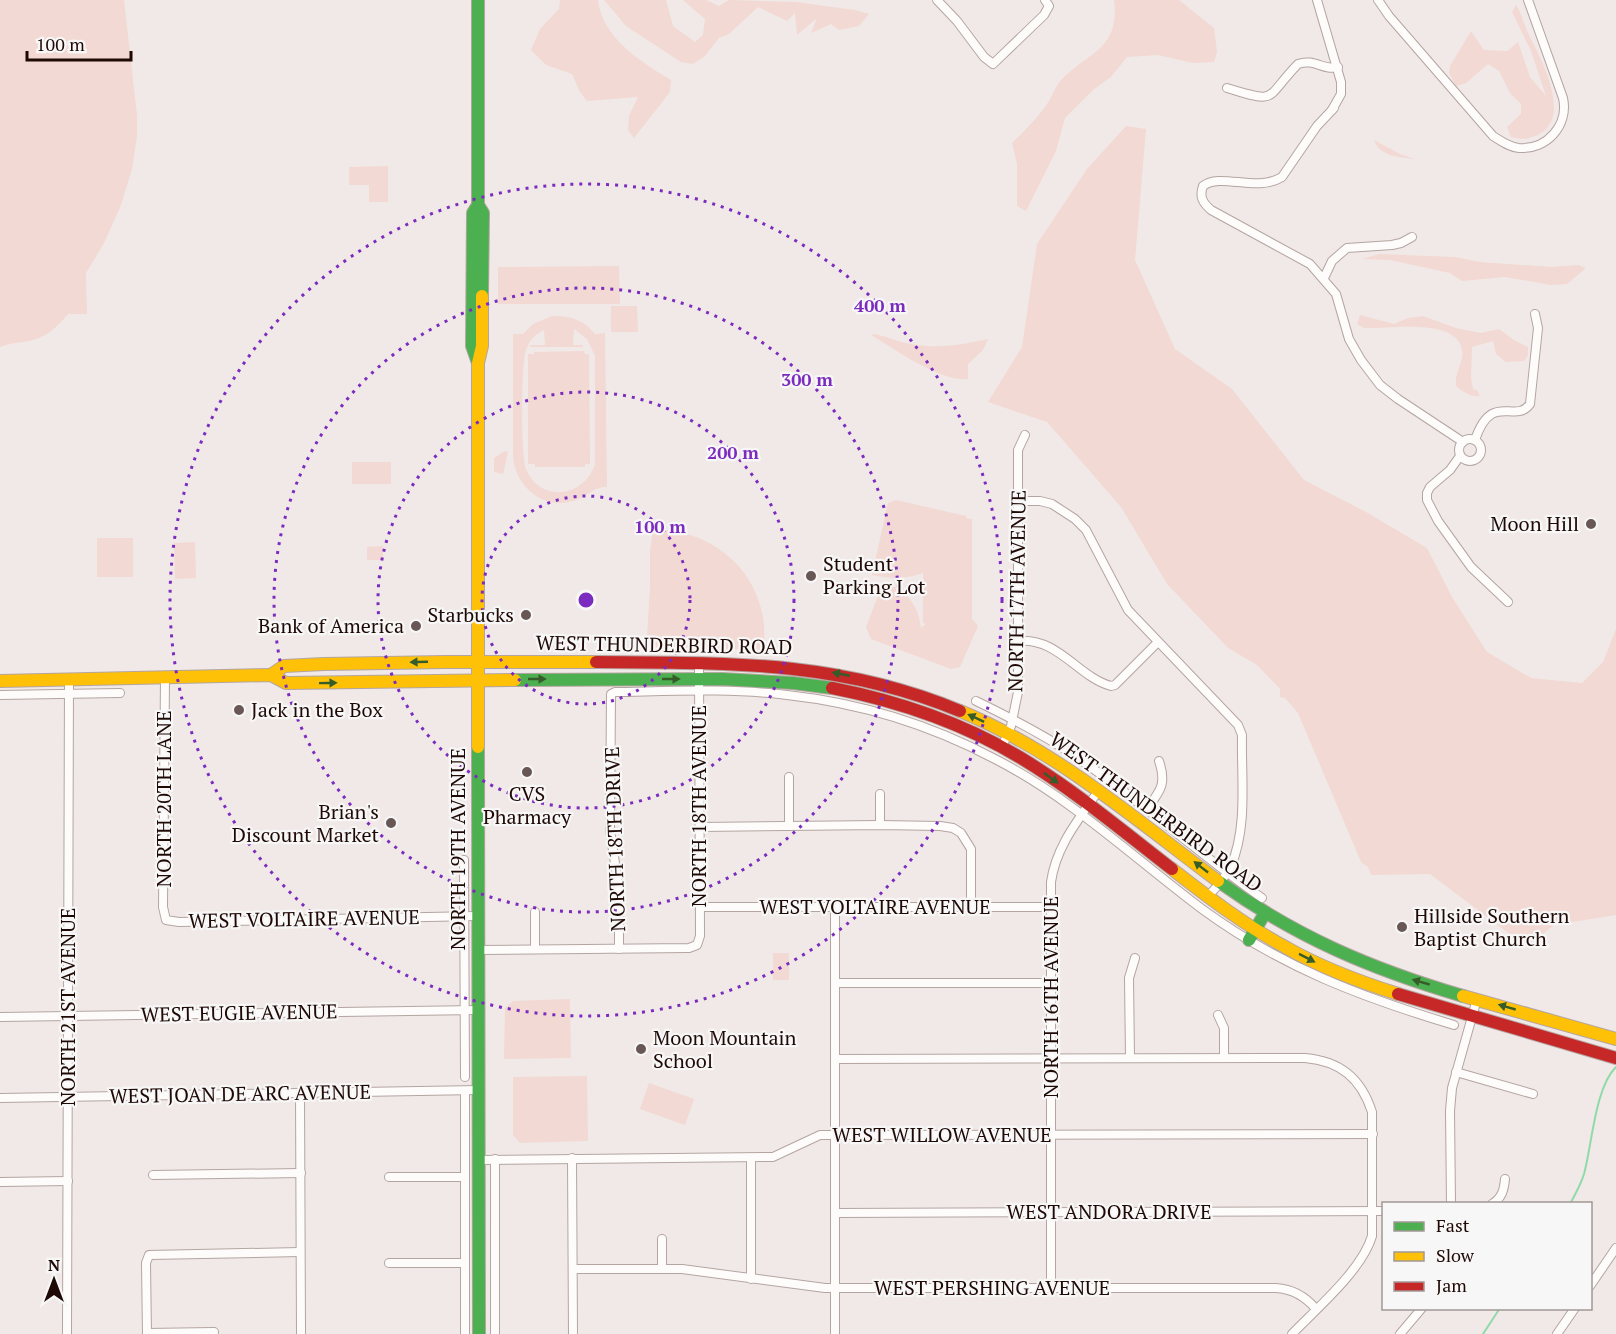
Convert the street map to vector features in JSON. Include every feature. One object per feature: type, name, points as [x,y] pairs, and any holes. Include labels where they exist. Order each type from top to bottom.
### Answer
[{"type":"main road","name":"NORTH 19TH AVENUE","points":[[478,0],[478,206],[483,213],[483,231],[482,346],[478,363],[478,679],[471,916],[478,950],[479,1334]]},
{"type":"main road","name":"WEST THUNDERBIRD ROAD","points":[[271,675],[284,666],[478,661],[786,666],[861,678],[939,703],[1008,734],[1056,761],[1224,878],[1265,913],[1292,929],[1362,962],[1413,980],[1616,1039]]},
{"type":"main road","points":[[612,662],[612,679]]},
{"type":"main road","name":"WEST THUNDERBIRD ROAD","points":[[0,681],[271,675],[286,683],[478,679],[612,679],[699,685],[785,682],[835,689],[895,703],[949,723],[1002,747],[1037,768],[1085,809],[1285,947],[1346,976],[1435,1012],[1472,1017],[1614,1058]]},
{"type":"main road","points":[[1249,940],[1265,913]]},
{"type":"main road","points":[[1588,1050],[1593,1032]]},
{"type":"street","points":[[937,0],[957,21],[984,57],[993,64],[1044,15],[1047,3]]},
{"type":"street","points":[[1317,0],[1342,87],[1334,108],[1317,126],[1286,173],[1274,182],[1258,185],[1211,182],[1203,186],[1201,194],[1204,204],[1210,210],[1310,264],[1336,294],[1349,339],[1369,371],[1392,395],[1463,442]]},
{"type":"street","points":[[1378,0],[1389,16],[1493,136],[1508,145],[1520,148],[1534,147],[1550,139],[1561,123],[1564,102],[1528,0]]},
{"type":"street","points":[[1227,88],[1266,98],[1278,89],[1298,64],[1312,62],[1331,69],[1338,68]]},
{"type":"street","points":[[1324,278],[1332,261],[1347,248],[1392,245],[1412,237]]},
{"type":"street","points":[[1475,440],[1484,422],[1494,412],[1500,410],[1519,412],[1530,404],[1538,328],[1535,314]]},
{"type":"street","name":"NORTH 17TH AVENUE","points":[[1002,747],[1013,719],[1018,692],[1018,450],[1025,435]]},
{"type":"street","points":[[1475,440],[1463,442],[1459,447],[1460,456],[1450,470],[1430,488],[1427,500],[1434,514],[1471,567],[1508,602]]},
{"type":"street","points":[[1460,456],[1468,462],[1478,459],[1482,448],[1475,440]]},
{"type":"street","points":[[1018,501],[1040,501],[1052,504],[1075,519],[1086,530],[1128,610],[1235,719],[1242,735],[1241,826],[1237,848],[1224,878],[1208,896]]},
{"type":"street","points":[[1018,641],[1028,640],[1047,645],[1112,686],[1158,642]]},
{"type":"street","name":"NORTH 18TH AVENUE","points":[[619,949],[694,948],[700,939],[699,663]]},
{"type":"street","name":"NORTH 20TH LANE","points":[[165,678],[163,907],[166,920]]},
{"type":"street","name":"NORTH 21ST AVENUE","points":[[67,1334],[69,680]]},
{"type":"street","name":"WEST THUNDERBIRD ROAD","points":[[611,694],[699,685],[804,697],[856,706],[954,739],[995,758],[1085,809],[1203,909],[1249,940],[1337,986],[1378,1002],[1435,1012],[1454,1024]]},
{"type":"street","points":[[0,695],[120,693]]},
{"type":"street","name":"NORTH 18TH DRIVE","points":[[611,694],[610,830],[619,890],[619,949]]},
{"type":"street","name":"WEST THUNDERBIRD ROAD","points":[[976,700],[1073,755],[1146,810],[1224,878],[1262,898]]},
{"type":"street","points":[[1146,810],[1162,785],[1163,775],[1159,761]]},
{"type":"street","points":[[789,777],[789,826]]},
{"type":"street","name":"NORTH 16TH AVENUE","points":[[1051,1288],[1051,882],[1058,855],[1067,835],[1099,790]]},
{"type":"street","points":[[880,794],[880,825]]},
{"type":"street","points":[[699,826],[880,825],[953,828],[961,833],[970,849],[971,907]]},
{"type":"street","name":"NORTH 19TH AVENUE","points":[[464,860],[471,916],[465,1010],[465,1077]]},
{"type":"street","name":"WEST VOLTAIRE AVENUE","points":[[700,907],[1051,907]]},
{"type":"street","points":[[835,907],[835,1334]]},
{"type":"street","points":[[536,912],[536,949]]},
{"type":"street","name":"WEST VOLTAIRE AVENUE","points":[[166,920],[179,922],[471,916]]},
{"type":"street","points":[[478,950],[619,949]]},
{"type":"street","points":[[1130,1058],[1129,978],[1135,958]]},
{"type":"street","points":[[835,983],[1050,983]]},
{"type":"street","points":[[1451,1202],[1450,1111],[1456,1072],[1477,999]]},
{"type":"street","name":"WEST EUGIE AVENUE","points":[[0,1017],[478,1010]]},
{"type":"street","points":[[1218,1015],[1224,1028],[1224,1058]]},
{"type":"street","points":[[835,1059],[1305,1058],[1324,1061],[1344,1070],[1365,1094],[1372,1112],[1372,1236],[1365,1254],[1292,1334]]},
{"type":"street","points":[[1456,1072],[1533,1094]]},
{"type":"street","name":"WEST JOAN DE ARC AVENUE","points":[[0,1098],[479,1090]]},
{"type":"street","points":[[465,1091],[465,1334]]},
{"type":"street","points":[[300,1094],[300,1334]]},
{"type":"street","name":"WEST WILLOW AVENUE","points":[[480,1160],[773,1157],[816,1136],[1373,1134]]},
{"type":"street","points":[[572,1158],[573,1334]]},
{"type":"street","points":[[751,1158],[751,1279]]},
{"type":"street","points":[[495,1159],[495,1334]]},
{"type":"street","points":[[153,1175],[301,1173]]},
{"type":"street","points":[[389,1177],[464,1177]]},
{"type":"street","points":[[1494,1202],[1498,1200],[1504,1189],[1505,1179]]},
{"type":"street","points":[[0,1182],[69,1181]]},
{"type":"street","name":"WEST ANDORA DRIVE","points":[[835,1213],[1382,1211]]},
{"type":"street","points":[[662,1239],[662,1269]]},
{"type":"street","points":[[1592,1283],[1616,1248]]},
{"type":"street","points":[[214,1332],[147,1334],[146,1263],[149,1255],[300,1252]]},
{"type":"street","points":[[389,1263],[465,1263]]},
{"type":"street","name":"WEST PERSHING AVENUE","points":[[573,1269],[698,1270],[835,1289],[1286,1288],[1303,1296],[1316,1309]]},
{"type":"street","points":[[1400,1334],[1420,1310]]},
{"type":"street","points":[[1557,1334],[1574,1310]]},
{"type":"shaded area","points":[[0,0],[124,0],[137,115],[137,136],[132,169],[121,205],[104,243],[86,273],[87,314],[68,314],[44,336],[0,347]]},
{"type":"shaded area","points":[[560,0],[598,0],[607,26],[625,48],[671,80],[670,92],[634,138],[628,130],[629,116],[638,97],[587,101],[572,74],[546,65],[531,50],[540,29],[559,9]]},
{"type":"shaded area","points":[[604,0],[666,0],[673,26],[695,42],[703,35],[705,19],[683,0],[706,0],[719,6],[729,0],[796,2],[869,14],[859,26],[839,30],[831,24],[811,33],[817,18],[797,35],[795,13],[787,21],[758,7],[729,34],[719,38],[705,56],[693,64],[681,62],[626,26]]},
{"type":"shaded area","points":[[1114,0],[1179,0],[1214,28],[1217,52],[1214,62],[1193,63],[1158,55],[1127,57],[1111,77],[1093,90],[1065,118],[1056,151],[1026,211],[1017,206],[1017,164],[1012,143],[1043,109],[1061,80],[1107,40],[1115,17]]},
{"type":"shaded area","points":[[1516,5],[1548,76],[1554,107],[1552,121],[1544,131],[1525,139],[1511,137],[1507,127],[1521,114],[1521,104],[1510,93],[1499,71],[1488,64],[1466,83],[1456,86],[1449,73],[1450,66],[1471,31],[1484,50],[1507,51],[1518,42],[1530,77],[1546,96],[1531,51],[1512,12]]},
{"type":"shaded area","points":[[1126,126],[1146,129],[1135,260],[1175,349],[1232,389],[1304,480],[1366,512],[1427,548],[1452,597],[1487,652],[1531,678],[1582,683],[1603,662],[1616,629],[1616,915],[1554,925],[1533,942],[1519,941],[1430,874],[1371,875],[1368,867],[1361,862],[1298,713],[1285,698],[1280,697],[1280,689],[1257,665],[1228,648],[1167,584],[1121,507],[1047,422],[988,402],[1022,347],[1037,244],[1087,169]]},
{"type":"shaded area","points":[[1374,140],[1415,159],[1386,153],[1377,146]]},
{"type":"shaded area","points":[[388,166],[388,202],[369,202],[369,185],[349,185],[349,167]]},
{"type":"shaded area","points":[[1379,254],[1455,257],[1480,262],[1552,267],[1578,265],[1586,268],[1567,284],[1551,285],[1505,277],[1462,281],[1450,273],[1390,260],[1362,259]]},
{"type":"shaded area","points":[[619,266],[620,304],[498,304],[498,267]]},
{"type":"shaded area","points":[[611,306],[637,306],[638,332],[611,332]]},
{"type":"shaded area","points":[[1360,315],[1394,324],[1408,318],[1423,316],[1456,328],[1481,333],[1499,329],[1528,347],[1528,355],[1524,361],[1506,362],[1496,354],[1493,341],[1472,347],[1471,378],[1473,389],[1477,390],[1480,396],[1473,396],[1456,386],[1462,351],[1455,337],[1432,328],[1364,328],[1357,324]]},
{"type":"shaded area","points":[[552,316],[565,316],[581,322],[595,334],[605,333],[607,487],[597,489],[573,501],[562,503],[541,499],[525,486],[515,467],[513,456],[513,334],[523,334],[533,324]],"holes":[[[574,329],[587,339],[595,356],[595,464],[590,475],[582,484],[562,492],[551,492],[541,488],[533,480],[524,461],[522,429],[524,358],[529,343],[544,330],[545,345],[530,345],[530,347],[583,347],[583,345],[573,345]]]},
{"type":"shaded area","points":[[871,335],[906,343],[930,346],[959,345],[988,339],[983,350],[968,364],[968,379],[957,379],[918,364]]},
{"type":"shaded area","points":[[584,351],[585,354],[589,354],[590,464],[585,464],[585,467],[535,467],[535,464],[528,464],[528,354]]},
{"type":"shaded area","points":[[505,451],[508,452],[503,474],[494,472],[494,458]]},
{"type":"shaded area","points":[[352,462],[391,462],[391,484],[352,484]]},
{"type":"shaded area","points":[[896,500],[972,519],[972,619],[978,626],[960,667],[951,669],[871,639],[866,627],[883,583],[904,593],[914,605],[921,628],[926,624],[923,623],[923,573],[898,578],[872,575],[888,503]]},
{"type":"shaded area","points":[[653,530],[691,535],[709,543],[738,566],[758,598],[764,621],[764,650],[656,647],[647,638],[650,550]]},
{"type":"shaded area","points":[[97,538],[133,538],[133,577],[97,577]]},
{"type":"shaded area","points":[[195,542],[196,578],[175,579],[174,543]]},
{"type":"shaded area","points":[[383,546],[383,560],[367,560],[367,547]]},
{"type":"shaded area","points":[[773,953],[789,953],[789,980],[773,980]]},
{"type":"shaded area","points":[[570,999],[571,1058],[504,1059],[505,1008],[513,1001]]},
{"type":"shaded area","points":[[587,1076],[588,1141],[520,1143],[513,1135],[513,1077]]},
{"type":"shaded area","points":[[649,1083],[694,1099],[685,1125],[640,1109]]},
{"type":"waterway","points":[[1571,1202],[1584,1174],[1603,1088],[1616,1067]]},
{"type":"waterway","points":[[1483,1334],[1499,1310]]},
{"type":"traffic: fast","points":[[478,0],[478,205],[483,213],[482,296]]},
{"type":"traffic: fast","points":[[478,205],[473,213],[472,346],[478,363]]},
{"type":"traffic: fast","points":[[515,680],[722,679],[793,683],[832,688]]},
{"type":"traffic: fast","points":[[478,747],[479,1334]]},
{"type":"traffic: fast","points":[[1218,881],[1276,919],[1335,949],[1397,975],[1463,996]]},
{"type":"traffic: fast","points":[[1249,940],[1265,913]]},
{"type":"traffic: slow","points":[[478,747],[478,363],[482,346],[482,296]]},
{"type":"traffic: slow","points":[[271,675],[284,666],[324,664],[596,662]]},
{"type":"traffic: slow","points":[[0,681],[271,675],[286,683],[515,680]]},
{"type":"traffic: slow","points":[[960,711],[996,727],[1062,766],[1218,881]]},
{"type":"traffic: slow","points":[[1172,869],[1228,911],[1287,948],[1341,974],[1398,994]]},
{"type":"traffic: slow","points":[[1463,996],[1616,1039]]},
{"type":"traffic: jam","points":[[596,662],[736,664],[825,673],[915,694],[960,711]]},
{"type":"traffic: jam","points":[[832,688],[857,693],[930,715],[999,745],[1098,811],[1172,869]]},
{"type":"traffic: jam","points":[[1398,994],[1616,1058]]},
{"type":"place","name":"Moon Hill","points":[[1591,524]]},
{"type":"place","name":"Student Parking Lot","points":[[811,576]]},
{"type":"place","name":"Starbucks","points":[[526,615]]},
{"type":"place","name":"Bank of America","points":[[416,626]]},
{"type":"place","name":"Jack in the Box","points":[[239,710]]},
{"type":"place","name":"CVS Pharmacy","points":[[527,772]]},
{"type":"place","name":"Brian's Discount Market","points":[[391,823]]},
{"type":"place","name":"Hillside Southern Baptist Church","points":[[1402,927]]},
{"type":"place","name":"Moon Mountain School","points":[[641,1049]]}]
